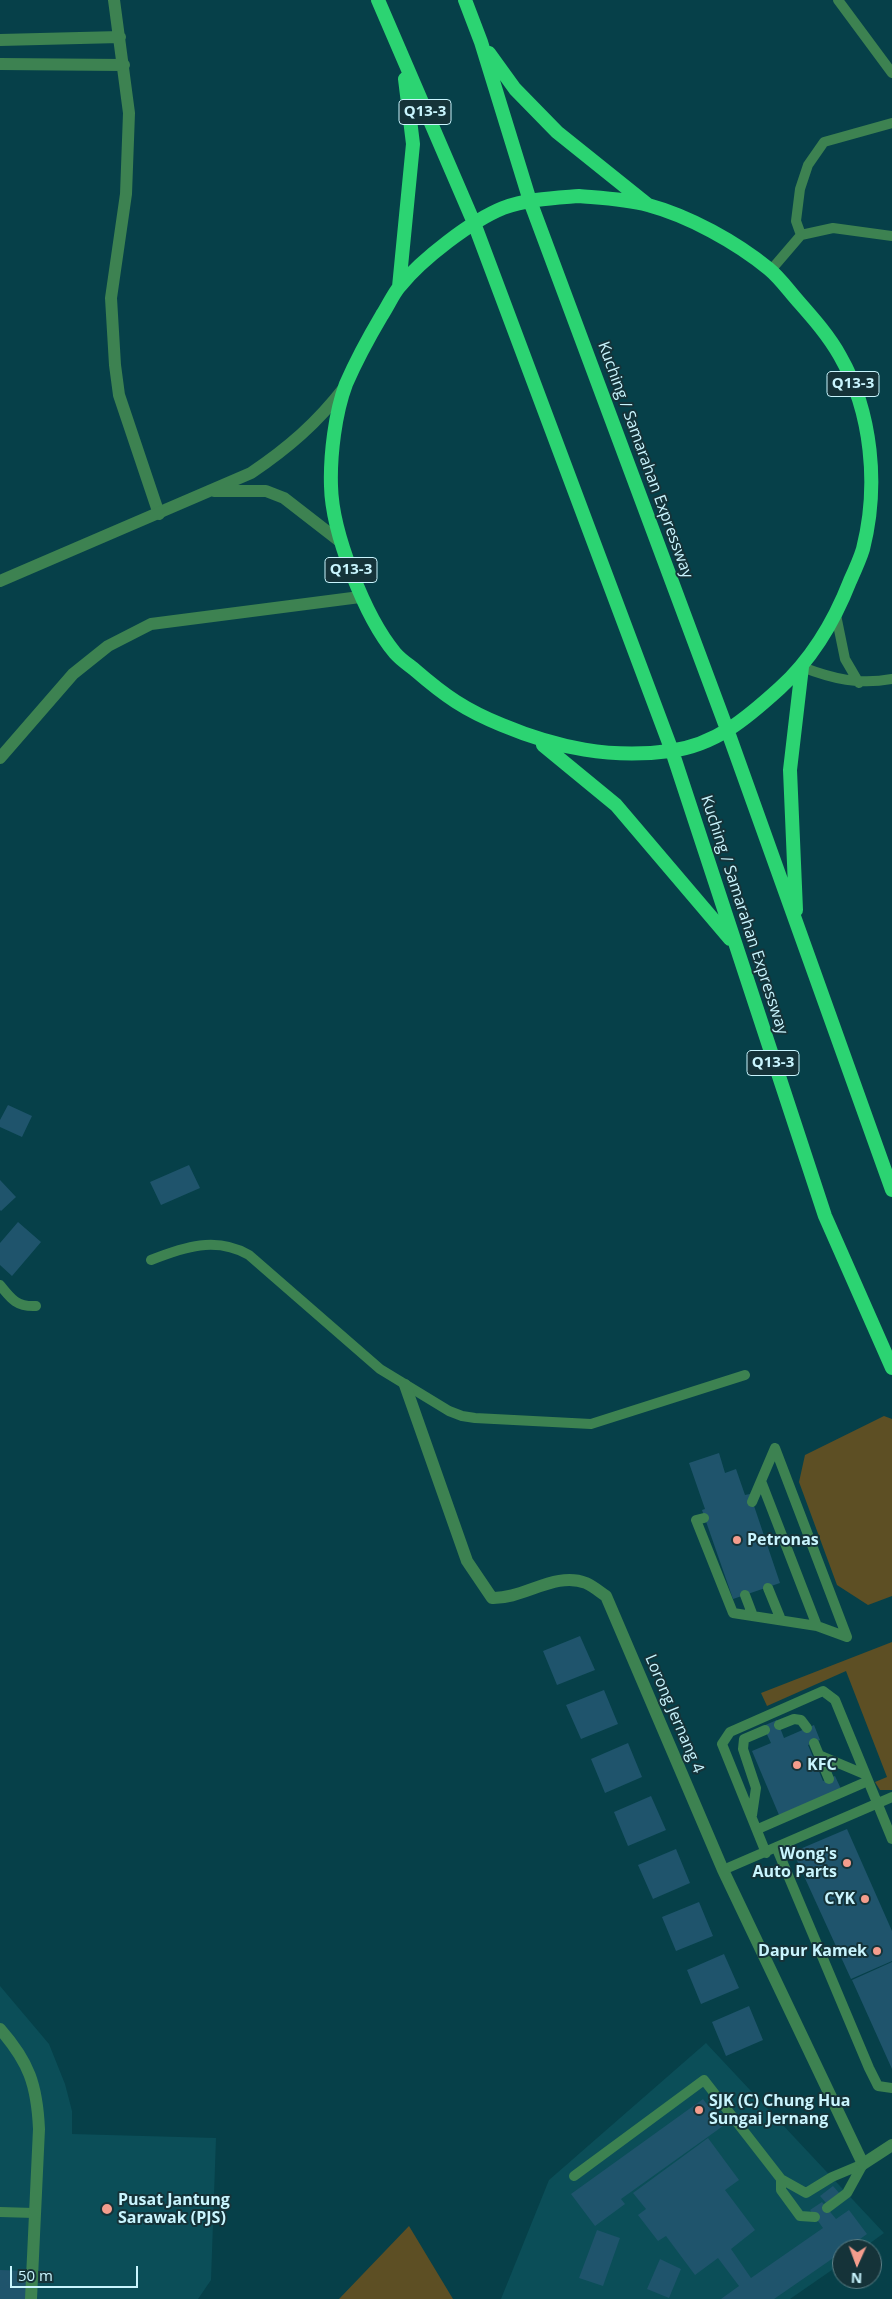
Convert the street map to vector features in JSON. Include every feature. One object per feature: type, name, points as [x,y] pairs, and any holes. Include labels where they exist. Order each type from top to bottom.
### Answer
[{"type":"highway","name":"Kuching / Samarahan Expressway","points":[[378,0],[474,223],[672,751],[825,1216],[892,1368]]},
{"type":"highway","name":"Kuching / Samarahan Expressway","points":[[464,0],[481,42],[530,201],[728,732],[892,1190]]},
{"type":"highway","points":[[481,42],[515,90],[557,132],[649,205]]},
{"type":"highway","points":[[399,287],[413,144],[404,64]]},
{"type":"highway","name":"Q13-3","points":[[579,196],[649,205],[713,231],[771,270],[820,327],[840,354],[856,390],[866,429],[871,466],[870,507],[863,550],[836,615],[802,667],[728,732],[703,744],[672,751],[606,753],[582,751],[536,739],[486,719],[449,700],[396,654],[360,596],[342,543],[330,490],[333,444],[345,386],[399,287],[437,251],[474,223],[502,209],[530,201],[579,196]]},
{"type":"highway","points":[[797,925],[790,770],[802,667]]},
{"type":"highway","points":[[536,739],[616,804],[736,945]]},
{"type":"street","points":[[114,0],[129,113],[126,194],[111,298],[115,365],[119,395],[159,514]]},
{"type":"street","points":[[0,40],[120,36]]},
{"type":"street","points":[[0,64],[124,65]]},
{"type":"street","points":[[0,581],[251,473],[283,451],[322,417],[345,386]]},
{"type":"street","points":[[209,491],[266,491],[284,498],[342,543]]},
{"type":"street","points":[[0,758],[73,674],[108,646],[151,624],[360,596]]},
{"type":"street","name":"Lorong Jernang 4","points":[[405,1384],[468,1561],[492,1598],[505,1598],[566,1579],[587,1584],[606,1596],[723,1870],[863,2164]]},
{"type":"street","points":[[0,2029],[18,2049],[26,2064],[34,2082],[38,2104],[39,2129],[31,2299]]},
{"type":"street","points":[[863,2164],[892,2146]]},
{"type":"lane","points":[[838,0],[892,73]]},
{"type":"lane","points":[[801,236],[796,221],[800,189],[808,165],[824,142],[892,123]]},
{"type":"lane","points":[[771,270],[801,236],[833,228],[892,236]]},
{"type":"lane","points":[[836,615],[845,659],[859,683]]},
{"type":"lane","points":[[802,667],[829,677],[859,683],[892,679]]},
{"type":"lane","points":[[151,1260],[191,1246],[235,1247],[250,1256],[380,1369],[449,1411],[468,1417],[591,1424],[745,1375]]},
{"type":"lane","points":[[0,1286],[15,1303],[25,1307],[36,1306]]},
{"type":"lane","points":[[704,1518],[696,1520],[733,1613],[817,1626],[846,1637],[775,1448],[752,1502]]},
{"type":"lane","points":[[761,1481],[817,1626]]},
{"type":"lane","points":[[768,1588],[780,1620]]},
{"type":"lane","points":[[745,1595],[753,1616]]},
{"type":"lane","points":[[766,1853],[758,1829],[722,1744],[730,1732],[822,1691],[835,1700],[892,1839]]},
{"type":"lane","points":[[779,1725],[794,1719],[801,1720],[807,1728]]},
{"type":"lane","points":[[752,1816],[756,1788],[743,1748],[744,1739],[765,1730]]},
{"type":"lane","points":[[814,1742],[829,1778]]},
{"type":"lane","points":[[819,1755],[866,1778]]},
{"type":"lane","points":[[758,1829],[866,1778]]},
{"type":"lane","points":[[723,1870],[776,1849],[892,1797]]},
{"type":"lane","points":[[776,1849],[869,2068],[878,2086],[892,2088]]},
{"type":"lane","points":[[574,2176],[704,2080],[781,2179],[806,2193],[832,2177],[863,2164]]},
{"type":"lane","points":[[827,2208],[847,2193],[863,2164]]},
{"type":"lane","points":[[781,2179],[781,2190],[800,2216],[815,2217]]},
{"type":"lane","points":[[0,2212],[34,2213]]},
{"type":"shaded area","points":[[884,1416],[892,1419],[892,1596],[868,1605],[837,1585],[799,1482],[805,1455]]},
{"type":"shaded area","points":[[892,1642],[892,1790],[880,1790],[875,1782],[887,1777],[846,1671],[767,1706],[761,1693]]},
{"type":"shaded area","name":"Pusat Jantung Sarawak (PJS)","points":[[0,1986],[49,2044],[65,2084],[72,2111],[72,2134],[216,2138],[211,2280],[198,2299],[0,2299]]},
{"type":"shaded area","name":"SJK (C) Chung Hua Sungai Jernang","points":[[706,2043],[884,2233],[876,2239],[832,2239],[832,2270],[790,2299],[501,2299],[549,2180]]},
{"type":"shaded area","points":[[409,2226],[453,2299],[339,2299]]},
{"type":"building","points":[[8,1105],[32,1116],[22,1137],[0,1127],[0,1120]]},
{"type":"building","points":[[189,1165],[200,1188],[161,1205],[150,1182]]},
{"type":"building","points":[[0,1180],[16,1197],[1,1211],[0,1210]]},
{"type":"building","points":[[18,1222],[41,1242],[12,1276],[0,1265],[0,1243]]},
{"type":"building","points":[[719,1453],[725,1473],[736,1469],[745,1495],[750,1494],[780,1583],[733,1599],[702,1510],[705,1509],[689,1463]]},
{"type":"building","points":[[580,1636],[595,1670],[557,1685],[543,1651]]},
{"type":"building","points":[[604,1690],[618,1724],[581,1739],[566,1705]]},
{"type":"building","points":[[777,1720],[784,1738],[814,1725],[820,1740],[808,1745],[823,1781],[835,1776],[841,1789],[779,1815],[752,1751],[771,1743],[763,1726]]},
{"type":"building","points":[[628,1743],[642,1777],[605,1793],[591,1759]]},
{"type":"building","points":[[651,1796],[666,1830],[628,1846],[614,1812]]},
{"type":"building","points":[[847,1829],[892,1931],[892,1961],[851,1979],[793,1852]]},
{"type":"building","points":[[676,1849],[690,1883],[653,1899],[638,1865]]},
{"type":"building","points":[[699,1902],[713,1936],[676,1951],[662,1917]]},
{"type":"building","points":[[724,1954],[739,1988],[701,2004],[687,1970]]},
{"type":"building","points":[[892,1962],[892,2069],[852,1980]]},
{"type":"building","points":[[749,2006],[763,2040],[726,2056],[712,2022]]},
{"type":"building","points":[[703,2099],[723,2126],[621,2199],[625,2204],[595,2226],[571,2194]]},
{"type":"building","points":[[708,2138],[739,2180],[725,2190],[755,2230],[731,2249],[751,2278],[823,2228],[810,2210],[822,2202],[836,2219],[849,2210],[867,2234],[860,2239],[832,2239],[832,2259],[774,2299],[721,2299],[739,2286],[718,2258],[695,2275],[666,2236],[658,2241],[638,2215],[646,2209],[633,2193]]},
{"type":"building","points":[[833,2186],[840,2194],[827,2204],[820,2196]]},
{"type":"building","points":[[597,2230],[620,2238],[603,2286],[579,2278]]},
{"type":"building","points":[[660,2259],[681,2269],[669,2298],[647,2289]]},
{"type":"building","points":[[0,2270],[28,2271],[27,2299],[0,2299]]},
{"type":"place","name":"Petronas","points":[[737,1540]]},
{"type":"place","name":"KFC","points":[[797,1765]]},
{"type":"place","name":"Wong's Auto Parts","points":[[847,1863]]},
{"type":"place","name":"CYK","points":[[865,1899]]},
{"type":"place","name":"Dapur Kamek","points":[[877,1951]]},
{"type":"place","name":"SJK (C) Chung Hua Sungai Jernang","points":[[699,2110]]},
{"type":"place","name":"Pusat Jantung Sarawak (PJS)","points":[[107,2209]]}]
